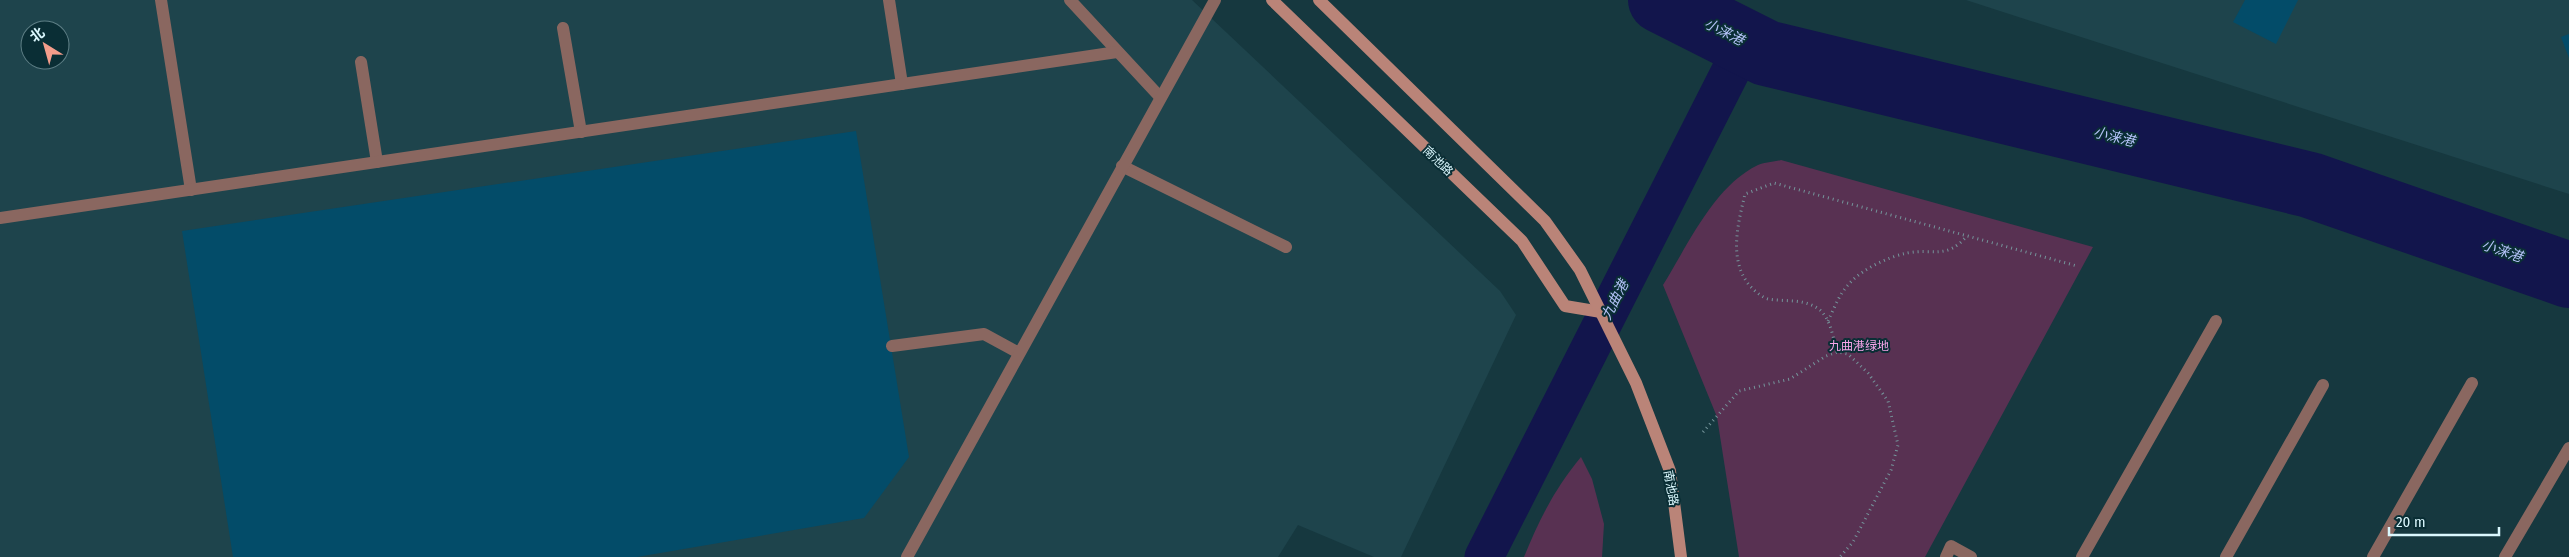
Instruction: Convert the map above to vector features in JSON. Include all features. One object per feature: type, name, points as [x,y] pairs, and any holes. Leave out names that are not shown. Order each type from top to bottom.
[{"type":"street","name":"南池路","points":[[1272,0],[1522,241],[1565,306],[1601,312]]},
{"type":"street","name":"南池路","points":[[1319,0],[1544,221],[1580,270],[1636,383],[1670,471],[1681,557]]},
{"type":"lane","points":[[161,0],[191,190]]},
{"type":"lane","points":[[889,0],[902,84]]},
{"type":"lane","points":[[1070,0],[1160,97]]},
{"type":"lane","points":[[906,557],[1215,0]]},
{"type":"lane","points":[[563,28],[581,132]]},
{"type":"lane","points":[[0,218],[1117,52]]},
{"type":"lane","points":[[361,62],[377,162]]},
{"type":"lane","points":[[1122,166],[1286,247]]},
{"type":"lane","points":[[2082,557],[2216,321]]},
{"type":"lane","points":[[892,346],[984,334],[1019,353]]},
{"type":"lane","points":[[2373,557],[2472,383]]},
{"type":"lane","points":[[2226,557],[2323,385]]},
{"type":"lane","points":[[2505,557],[2569,448]]},
{"type":"lane","points":[[1946,557],[1951,546],[1971,557]]},
{"type":"path","points":[[1837,352],[1828,321],[1820,311],[1809,304],[1767,298],[1755,292],[1745,280],[1738,264],[1737,229],[1745,194],[1774,183],[2077,266]]},
{"type":"path","points":[[1828,321],[1848,284],[1863,272],[1890,258],[1907,253],[1950,251],[1957,247],[1967,236]]},
{"type":"path","points":[[1703,432],[1739,391],[1790,378],[1826,356],[1837,352],[1848,354],[1868,373],[1888,402],[1898,445],[1891,470],[1853,542],[1840,557]]},
{"type":"shaded area","points":[[0,0],[1192,0],[1500,291],[1516,315],[1401,557],[1374,557],[1298,525],[1278,557],[0,557]]},
{"type":"shaded area","points":[[1966,0],[2569,0],[2569,194]]},
{"type":"green space","name":"九曲港绿地","points":[[1781,160],[2093,247],[1925,557],[1739,557],[1717,417],[1663,285],[1703,218],[1728,187],[1758,165]]},
{"type":"green space","points":[[1581,457],[1592,479],[1604,524],[1602,557],[1524,557],[1548,505],[1563,480]]},
{"type":"building","points":[[2245,0],[2298,0],[2276,44],[2233,22]]},
{"type":"building","points":[[2569,34],[2569,58],[2561,37]]},
{"type":"building","points":[[856,131],[909,457],[864,518],[637,557],[233,557],[182,231]]},
{"type":"waterway","name":"小涞港","points":[[1661,0],[1766,53],[2310,185],[2569,275]]},
{"type":"waterway","name":"九曲港","points":[[1484,557],[1745,43]]}]
